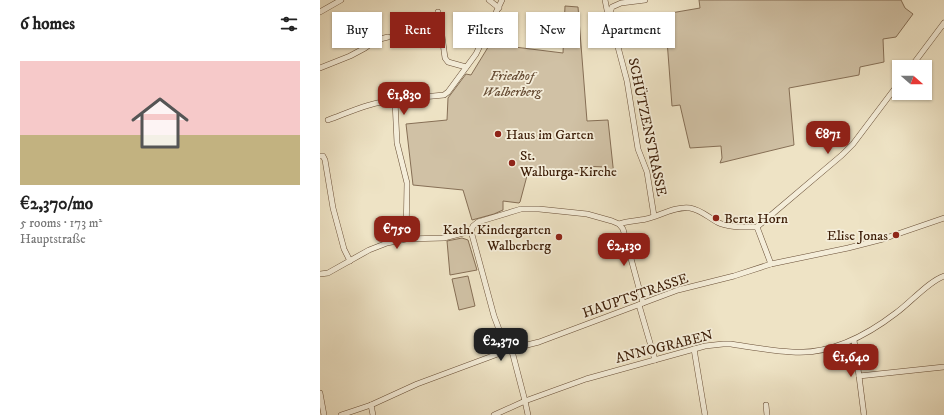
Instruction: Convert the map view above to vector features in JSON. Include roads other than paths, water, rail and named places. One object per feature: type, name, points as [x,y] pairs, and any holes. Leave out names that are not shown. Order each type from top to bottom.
[{"type":"street","points":[[320,12],[341,0]]},
{"type":"street","points":[[489,0],[499,8]]},
{"type":"street","points":[[328,120],[376,103],[444,95],[448,92],[476,54],[502,0]]},
{"type":"street","name":"SCHÜTZENSTRASSE","points":[[605,0],[608,12]]},
{"type":"street","points":[[610,12],[612,7],[621,3],[645,0]]},
{"type":"street","points":[[916,60],[944,23]]},
{"type":"street","points":[[320,68],[366,48],[376,40],[388,37]]},
{"type":"street","points":[[444,48],[445,58],[448,62],[466,67]]},
{"type":"street","name":"SCHÜTZENSTRASSE","points":[[618,48],[627,81],[638,149],[647,172],[654,216]]},
{"type":"street","points":[[619,224],[647,219],[680,208],[690,208],[701,212],[716,222],[725,225],[757,227],[842,155],[853,144],[892,92]]},
{"type":"street","points":[[395,101],[397,143],[407,183],[406,239]]},
{"type":"street","points":[[320,156],[323,156],[325,160],[333,208],[344,249],[350,261]]},
{"type":"street","points":[[528,415],[511,349],[500,332],[494,316],[471,231],[473,226],[478,222],[521,209],[539,208],[572,212],[612,220],[619,224],[623,229],[655,360]]},
{"type":"street","name":"HAUPTSTRASSE","points":[[342,415],[371,405],[418,384],[511,349],[539,342],[678,290],[734,276],[771,264],[848,248],[944,218]]},
{"type":"street","points":[[757,227],[771,264]]},
{"type":"street","points":[[320,274],[328,273],[369,250],[387,243],[406,239],[444,238],[471,231]]},
{"type":"street","name":"ANNOGRABEN","points":[[494,415],[586,379],[705,346],[723,344],[792,352],[822,350],[834,347],[854,340],[882,323],[904,307],[932,282],[944,276]]},
{"type":"street","points":[[854,340],[864,415]]},
{"type":"street","points":[[694,349],[705,415]]},
{"type":"street","points":[[859,376],[944,366]]},
{"type":"street","points":[[320,393],[324,415]]},
{"type":"street","points":[[371,405],[373,415]]},
{"type":"street","points":[[766,405],[766,415]]},
{"type":"place","name":"Haus im Garten","points":[[498,134]]},
{"type":"place","name":"St. Walburga-Kirche","points":[[512,163]]},
{"type":"place","name":"Berta Horn","points":[[716,218]]},
{"type":"place","name":"Elise Jonas","points":[[896,235]]},
{"type":"place","name":"Kath. Kindergarten Walberberg","points":[[559,237]]},
{"type":"park label","name":"Friedhof Walberberg","points":[[512,84]]}]
